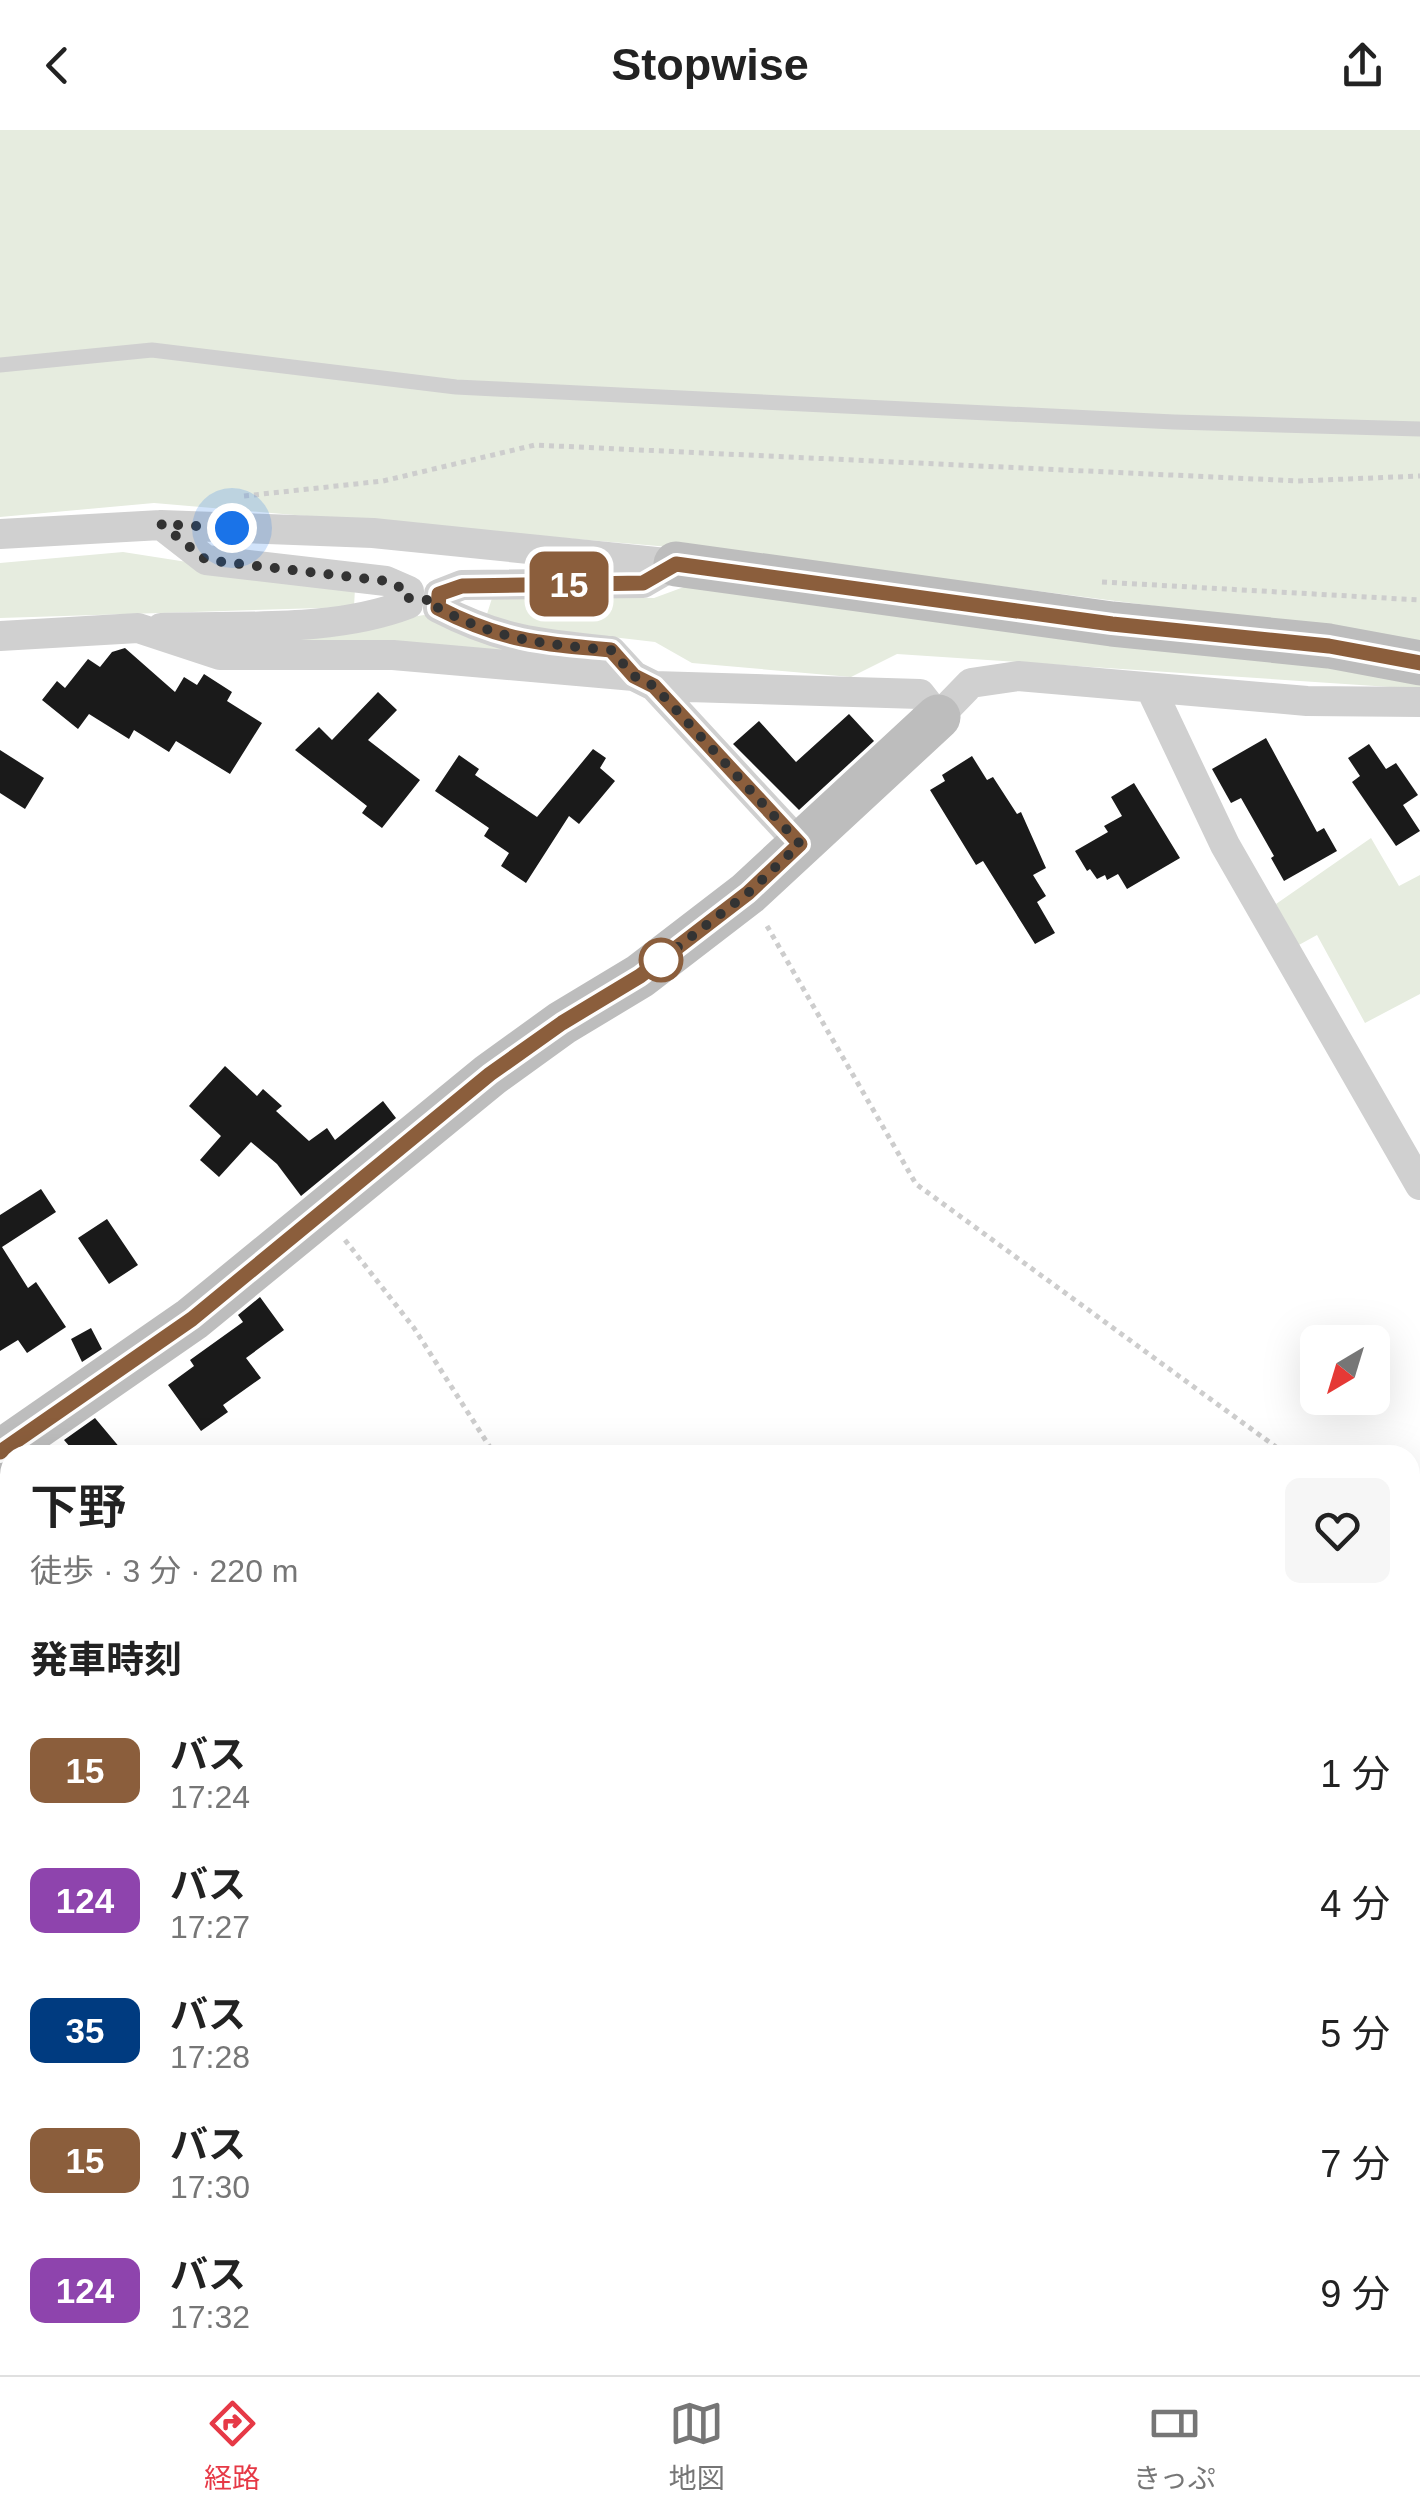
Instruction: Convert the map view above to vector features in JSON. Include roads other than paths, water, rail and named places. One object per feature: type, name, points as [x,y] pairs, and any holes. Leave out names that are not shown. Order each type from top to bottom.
[{"type":"street","points":[[0,534],[161,524],[374,534],[676,564],[1112,624],[1329,646],[1420,663]]},
{"type":"street","points":[[161,524],[206,560],[386,581],[473,626],[522,642],[611,650],[800,844]]},
{"type":"street","points":[[0,636],[327,622],[388,612],[462,586],[643,583],[676,564]]},
{"type":"street","points":[[138,628],[220,654],[393,656],[644,681],[920,694],[938,717]]},
{"type":"street","points":[[10,1445],[192,1319],[490,1074],[562,1023],[640,976],[748,893],[972,684],[1018,676],[1307,701],[1420,702]]},
{"type":"street","points":[[1150,688],[1225,845],[1420,1185]]},
{"type":"lane","points":[[0,365],[152,350],[456,387],[1420,430]]}]
